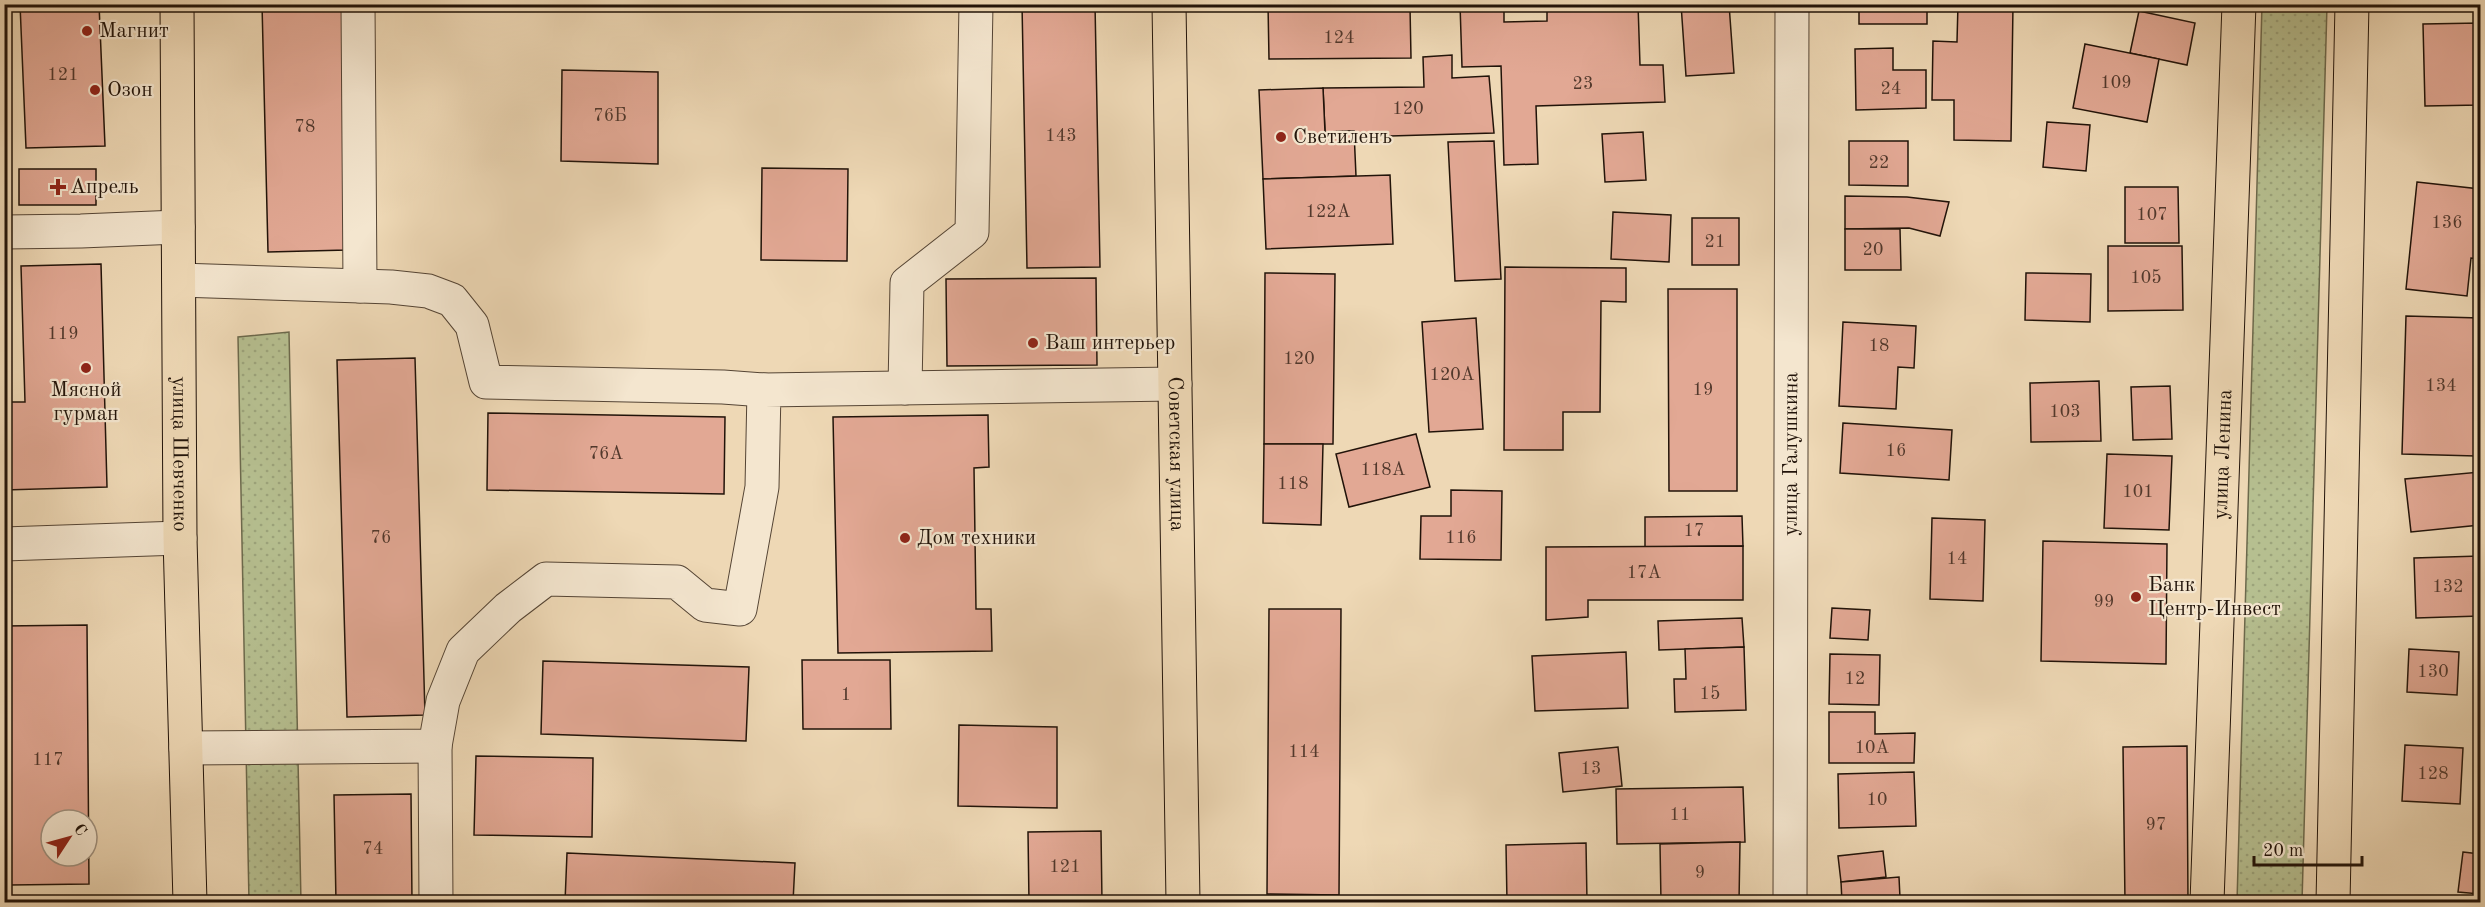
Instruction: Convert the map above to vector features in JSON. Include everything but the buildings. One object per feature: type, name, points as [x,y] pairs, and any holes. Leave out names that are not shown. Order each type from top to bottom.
[{"type":"main road","name":"улица Шевченко","points":[[177,4],[180,538],[190,903]]},
{"type":"main road","name":"Советская улица","points":[[1169,4],[1183,903]]},
{"type":"main road","name":"улица Ленина","points":[[2206,903],[2239,4]]},
{"type":"main road","points":[[2333,903],[2352,4]]},
{"type":"street","points":[[358,4],[360,286]]},
{"type":"street","points":[[905,388],[908,283],[972,232],[976,4]]},
{"type":"street","name":"улица Галушкина","points":[[1790,903],[1792,4]]},
{"type":"street","points":[[4,232],[178,227]]},
{"type":"street","points":[[179,280],[360,286],[428,291],[452,300],[472,325],[486,382],[723,387],[764,390],[1175,384]]},
{"type":"street","points":[[436,903],[435,746],[443,701],[463,651],[508,608],[546,579],[677,582],[705,605],[741,609],[762,487],[764,390]]},
{"type":"street","points":[[4,544],[180,538]]},
{"type":"street","points":[[186,748],[435,746]]},
{"type":"green space","points":[[2262,5],[2327,5],[2302,902],[2237,902]]},
{"type":"green space","points":[[289,332],[301,902],[249,902],[238,337]]},
{"type":"place","name":"Магнит","points":[[87,31]]},
{"type":"place","name":"Озон","points":[[95,90]]},
{"type":"place","name":"Светиленъ","points":[[1281,137]]},
{"type":"place","name":"Апрель","points":[[58,187]]},
{"type":"place","name":"Ваш интерьер","points":[[1033,343]]},
{"type":"place","name":"Мясной гурман","points":[[86,368]]},
{"type":"place","name":"Дом техники","points":[[905,538]]},
{"type":"place","name":"Банк Центр-Инвест","points":[[2136,597]]}]
